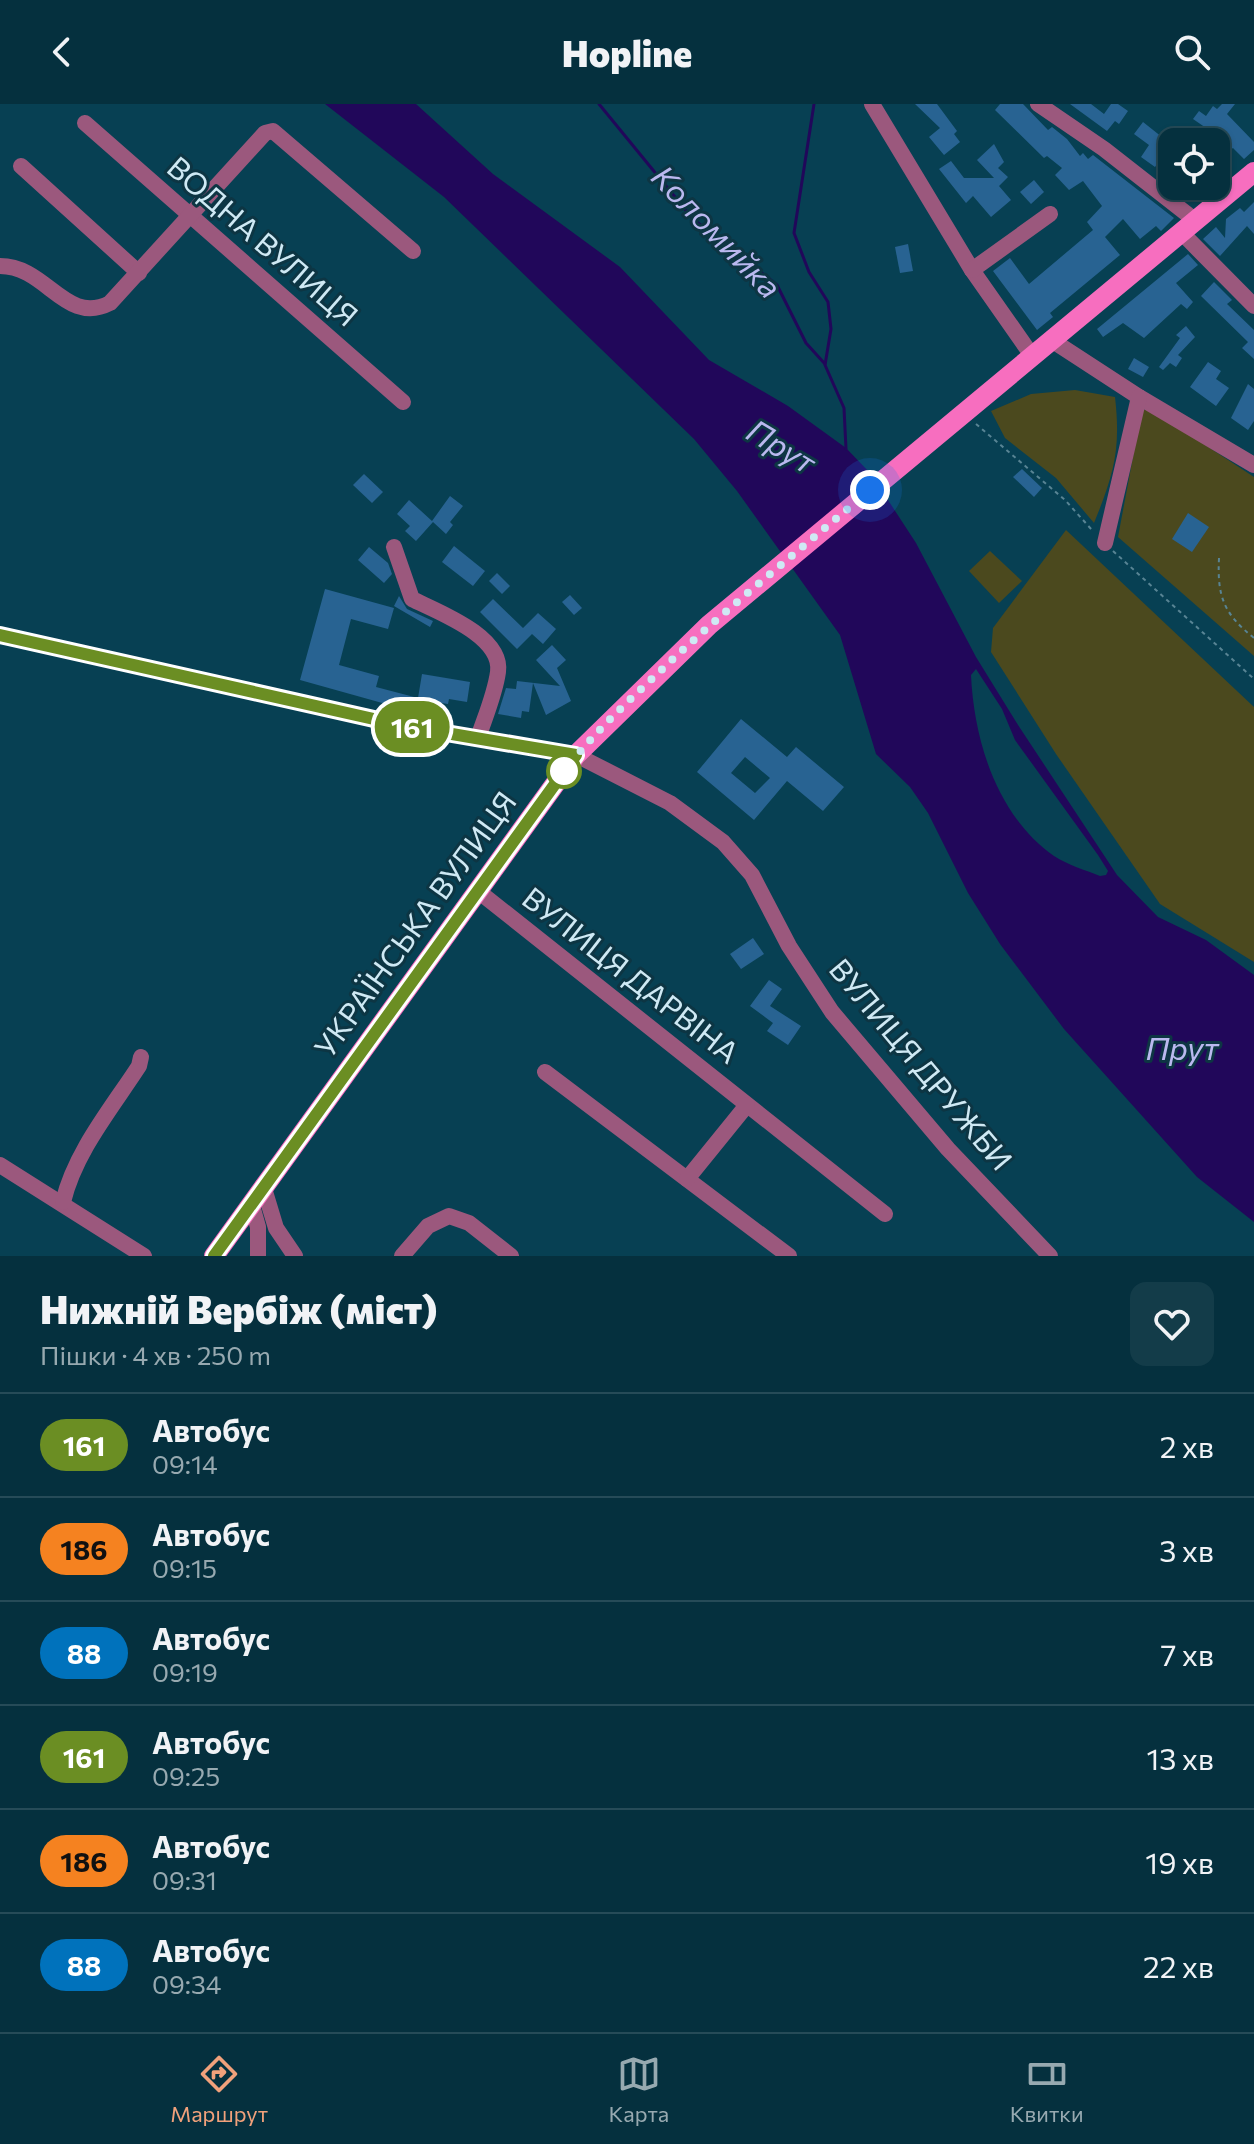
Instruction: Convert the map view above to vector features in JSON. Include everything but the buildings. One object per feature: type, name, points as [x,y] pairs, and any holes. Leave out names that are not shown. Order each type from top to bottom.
[{"type":"main road","points":[[576,755],[709,625],[1254,172]]},
{"type":"main road","name":"УКРАЇНСЬКА ВУЛИЦЯ","points":[[214,1256],[576,755]]},
{"type":"street","points":[[872,104],[972,270],[1033,357]]},
{"type":"street","points":[[1038,104],[1104,149],[1189,227],[1254,306]]},
{"type":"street","name":"ВОДНА ВУЛИЦЯ","points":[[85,123],[403,402]]},
{"type":"street","points":[[0,266],[25,269],[86,311],[110,303],[191,218],[265,133],[273,131],[413,251]]},
{"type":"street","points":[[21,166],[139,273]]},
{"type":"street","points":[[972,270],[1050,214]]},
{"type":"street","points":[[1053,341],[1139,397],[1254,465]]},
{"type":"street","points":[[1105,543],[1139,397]]},
{"type":"street","points":[[394,547],[412,599],[468,627],[496,658],[498,671],[478,738]]},
{"type":"street","name":"УКРАЇНСЬКА ВУЛИЦЯ","points":[[0,635],[405,726],[576,755]]},
{"type":"street","name":"ВУЛИЦЯ ДРУЖБИ","points":[[576,755],[670,803],[723,842],[752,875],[789,946],[832,1012],[948,1149],[1050,1256]]},
{"type":"street","name":"ВУЛИЦЯ ДАРВІНА","points":[[478,891],[885,1214]]},
{"type":"street","points":[[63,1202],[81,1158],[139,1066],[141,1057]]},
{"type":"street","points":[[545,1072],[789,1256]]},
{"type":"street","name":"ВУЛИЦЯ ДАРВІНА","points":[[687,1179],[747,1105]]},
{"type":"street","points":[[0,1165],[144,1256]]},
{"type":"street","points":[[257,1193],[258,1256]]},
{"type":"street","points":[[257,1193],[295,1256]]},
{"type":"street","points":[[402,1256],[428,1226],[449,1216],[469,1223],[511,1256]]},
{"type":"path","points":[[962,414],[1065,500],[1105,543],[1254,679]]},
{"type":"path","points":[[1219,558],[1218,590],[1232,621],[1254,638]]},
{"type":"shaded area","points":[[1075,390],[1115,397],[1117,432],[1114,461],[1094,523],[1056,478],[1005,438],[991,411],[1031,394]]},
{"type":"shaded area","points":[[1142,409],[1158,414],[1254,477],[1254,656],[1118,537]]},
{"type":"shaded area","points":[[1066,530],[1254,707],[1254,962],[1160,904],[1056,754],[991,652],[993,628]]},
{"type":"shaded area","points":[[990,551],[1022,581],[999,603],[969,571]]},
{"type":"water","name":"Прут","points":[[325,104],[416,104],[493,174],[620,267],[709,360],[788,406],[846,448],[871,474],[916,543],[976,657],[1117,875],[1158,917],[1206,940],[1254,975],[1254,1222],[1197,1177],[1064,1029],[1000,944],[968,893],[928,813],[910,787],[876,754],[840,635],[737,491],[694,439],[444,197]],"holes":[[[976,669],[1002,709],[1015,740],[1098,855],[1108,871],[1106,875],[1100,876],[1054,856],[1034,839],[1003,799],[977,726],[971,675]]]},
{"type":"waterway","name":"Коломийка","points":[[599,104],[693,219],[777,285],[806,343],[825,364]]},
{"type":"waterway","points":[[814,104],[794,233],[809,272],[828,302],[831,329],[825,365],[844,408],[846,449]]},
{"type":"bus line","name":"161","points":[[0,635],[405,726],[576,755],[214,1256]]},
{"type":"route","points":[[564,771],[559,778],[576,755],[637,691],[709,625],[870,490]]}]
